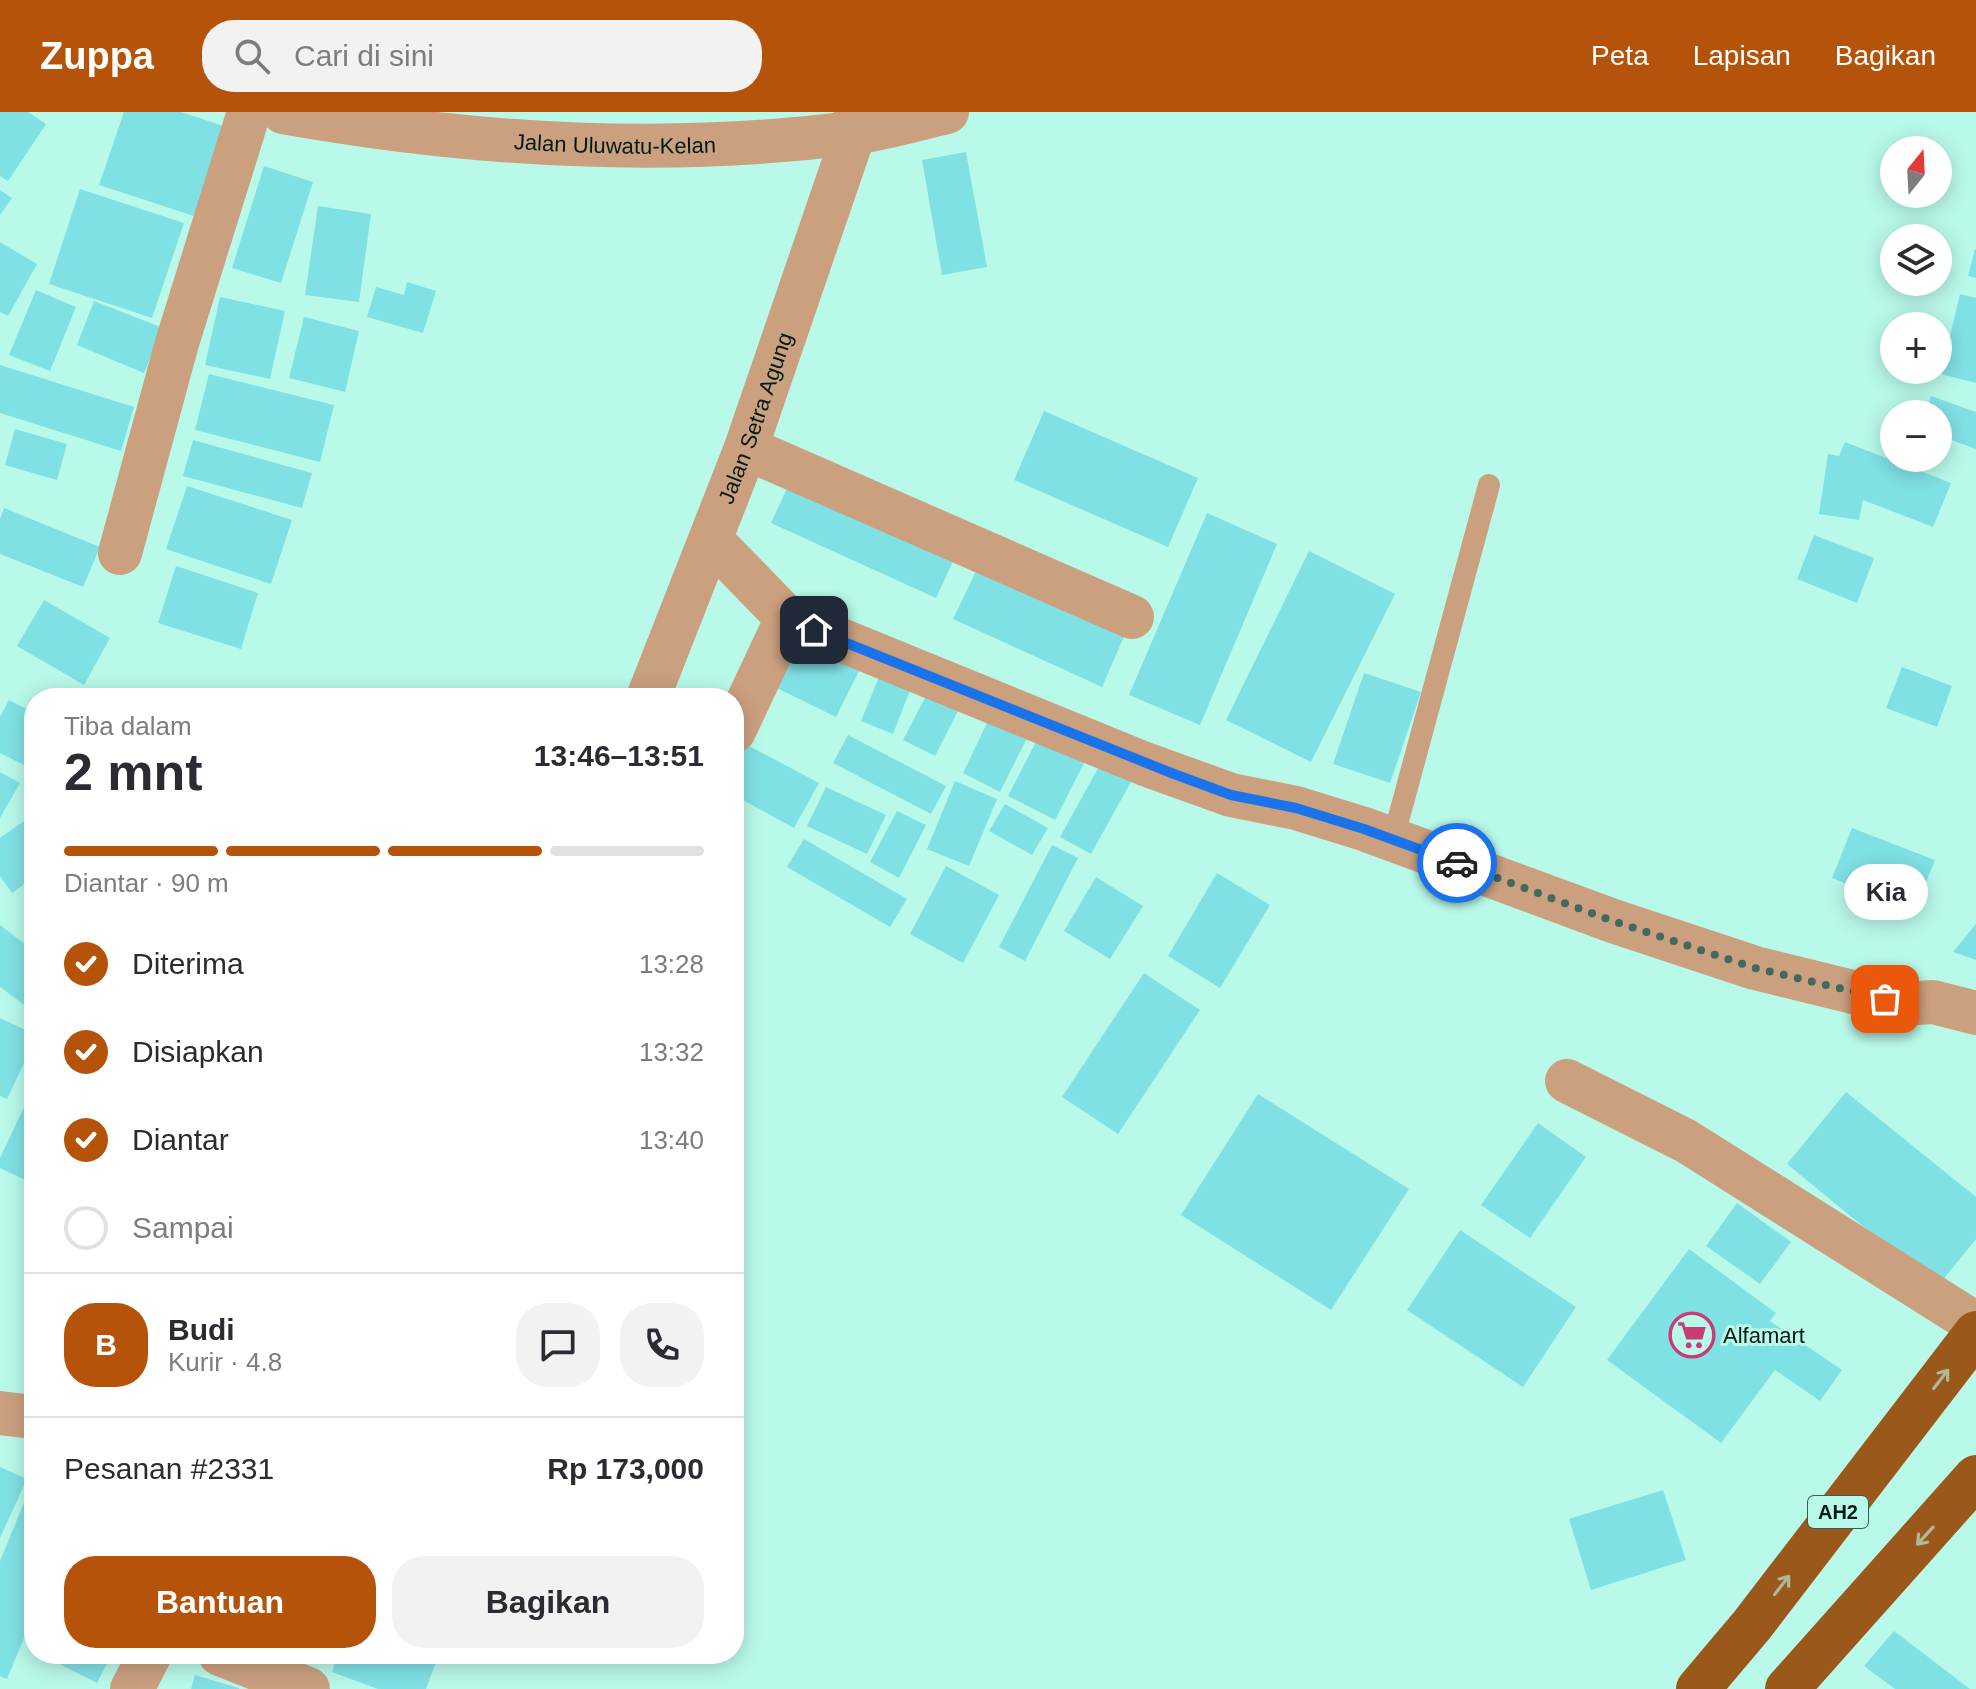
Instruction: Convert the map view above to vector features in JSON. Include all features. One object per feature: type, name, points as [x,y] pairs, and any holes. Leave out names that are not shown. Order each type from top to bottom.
[{"type":"highway","name":"AH2","points":[[1698,1689],[1752,1625],[1976,1333]]},
{"type":"highway","points":[[1752,1625],[1796,1678],[1976,1477]]},
{"type":"street","points":[[120,553],[177,343],[249,112]]},
{"type":"street","name":"Jalan Uluwatu-Kelan","points":[[283,112],[411,130],[615,147],[947,112]]},
{"type":"street","name":"Jalan Setra Agung","points":[[652,688],[746,448],[855,122]]},
{"type":"street","points":[[746,448],[1132,617]]},
{"type":"street","points":[[711,540],[787,618],[1145,764],[1231,795],[1296,808],[1393,839],[1613,921],[1755,968],[1902,1004],[1933,1002],[1976,1013]]},
{"type":"street","points":[[744,710],[787,618]]},
{"type":"street","points":[[1567,1081],[1686,1141],[1976,1324]]},
{"type":"street","points":[[0,1413],[24,1416]]},
{"type":"street","points":[[132,1689],[145,1664]]},
{"type":"street","points":[[245,1664],[308,1689]]},
{"type":"lane","points":[[1393,839],[1489,485]]},
{"type":"building","points":[[0,112],[28,112],[46,124],[8,181],[0,176]]},
{"type":"building","points":[[124,112],[181,112],[230,128],[200,218],[99,185]]},
{"type":"building","points":[[966,152],[987,267],[942,275],[922,160]]},
{"type":"building","points":[[264,166],[313,182],[281,283],[232,268]]},
{"type":"building","points":[[80,189],[184,223],[152,318],[49,284]]},
{"type":"building","points":[[0,190],[12,198],[0,215]]},
{"type":"building","points":[[318,206],[371,214],[359,302],[305,295]]},
{"type":"building","points":[[0,242],[37,264],[8,316],[0,312]]},
{"type":"building","points":[[1976,249],[1976,278],[1968,276]]},
{"type":"building","points":[[407,282],[436,291],[423,333],[367,317],[376,287],[404,295]]},
{"type":"building","points":[[36,290],[76,307],[50,371],[9,355]]},
{"type":"building","points":[[1960,294],[1976,298],[1976,383],[1952,377],[1952,328]]},
{"type":"building","points":[[220,297],[285,311],[270,379],[205,365]]},
{"type":"building","points":[[94,301],[163,328],[144,373],[77,345]]},
{"type":"building","points":[[304,317],[359,331],[345,392],[289,378]]},
{"type":"building","points":[[0,365],[134,407],[121,451],[0,413]]},
{"type":"building","points":[[209,374],[334,405],[320,462],[195,430]]},
{"type":"building","points":[[1952,403],[1976,412],[1976,449],[1952,440]]},
{"type":"building","points":[[1044,411],[1198,478],[1168,547],[1014,480]]},
{"type":"building","points":[[15,429],[67,444],[57,480],[5,465]]},
{"type":"building","points":[[193,440],[312,473],[302,508],[183,476]]},
{"type":"building","points":[[1845,442],[1880,456],[1880,472],[1923,472],[1951,483],[1933,527],[1863,500],[1859,520],[1819,514],[1828,454],[1839,456]]},
{"type":"building","points":[[791,480],[956,555],[936,598],[771,523]]},
{"type":"building","points":[[187,486],[292,520],[271,584],[166,549]]},
{"type":"building","points":[[4,508],[100,547],[83,587],[0,554],[0,519]]},
{"type":"building","points":[[1207,513],[1277,544],[1200,725],[1129,695]]},
{"type":"building","points":[[1814,535],[1874,558],[1857,603],[1797,579]]},
{"type":"building","points":[[1309,551],[1395,594],[1311,762],[1226,720]]},
{"type":"building","points":[[979,565],[1126,632],[1102,687],[953,619]]},
{"type":"building","points":[[176,566],[258,593],[241,649],[158,623]]},
{"type":"building","points":[[44,600],[110,638],[84,685],[17,646]]},
{"type":"building","points":[[802,631],[864,661],[836,717],[775,687]]},
{"type":"building","points":[[1902,667],[1952,686],[1937,727],[1886,708]]},
{"type":"building","points":[[881,672],[912,685],[893,734],[861,721]]},
{"type":"building","points":[[1364,673],[1421,692],[1390,783],[1333,764]]},
{"type":"building","points":[[930,688],[962,703],[935,756],[903,740]]},
{"type":"building","points":[[9,700],[24,708],[24,765],[0,753],[0,717]]},
{"type":"building","points":[[989,719],[1027,738],[1000,792],[963,773]]},
{"type":"building","points":[[848,735],[946,786],[931,814],[833,763]]},
{"type":"building","points":[[1037,740],[1084,763],[1055,820],[1008,796]]},
{"type":"building","points":[[744,743],[819,783],[794,828],[744,800]]},
{"type":"building","points":[[1101,763],[1132,780],[1091,854],[1060,837]]},
{"type":"building","points":[[0,772],[20,783],[0,818]]},
{"type":"building","points":[[955,781],[997,799],[969,866],[927,849]]},
{"type":"building","points":[[826,787],[886,815],[867,854],[807,826]]},
{"type":"building","points":[[1005,804],[1048,828],[1032,855],[989,831]]},
{"type":"building","points":[[897,811],[926,825],[899,878],[870,862]]},
{"type":"building","points":[[24,821],[24,884],[12,893],[0,876],[0,838]]},
{"type":"building","points":[[1852,828],[1935,860],[1915,910],[1832,878]]},
{"type":"building","points":[[804,839],[907,899],[890,927],[787,867]]},
{"type":"building","points":[[1052,845],[1078,858],[1025,961],[999,947]]},
{"type":"building","points":[[946,866],[999,895],[963,963],[910,934]]},
{"type":"building","points":[[1217,873],[1270,905],[1220,988],[1168,956]]},
{"type":"building","points":[[1096,877],[1143,906],[1110,959],[1064,931]]},
{"type":"building","points":[[1976,924],[1976,960],[1953,952]]},
{"type":"building","points":[[0,925],[24,943],[24,1005],[0,987]]},
{"type":"building","points":[[1144,973],[1200,1010],[1118,1134],[1062,1097]]},
{"type":"building","points":[[0,1018],[24,1029],[24,1063],[7,1099],[0,1096]]},
{"type":"building","points":[[1846,1092],[1976,1197],[1976,1239],[1937,1287],[1787,1164]]},
{"type":"building","points":[[1258,1094],[1409,1189],[1331,1310],[1181,1215]]},
{"type":"building","points":[[24,1107],[24,1179],[0,1168],[0,1158]]},
{"type":"building","points":[[1538,1123],[1586,1157],[1530,1238],[1481,1205]]},
{"type":"building","points":[[1737,1203],[1791,1242],[1760,1284],[1706,1246]]},
{"type":"building","points":[[1460,1230],[1576,1307],[1523,1387],[1407,1310]]},
{"type":"building","name":"Alfamart","points":[[1689,1249],[1776,1313],[1770,1321],[1842,1370],[1820,1401],[1775,1370],[1721,1443],[1607,1360]]},
{"type":"building","points":[[0,1467],[24,1478],[24,1486],[0,1538]]},
{"type":"building","points":[[1663,1490],[1686,1560],[1591,1590],[1569,1519]]},
{"type":"building","points":[[24,1503],[24,1638],[7,1679],[0,1676],[0,1561]]},
{"type":"building","points":[[1894,1631],[1970,1689],[1895,1689],[1864,1666]]},
{"type":"building","points":[[60,1664],[107,1664],[97,1683]]},
{"type":"building","points":[[335,1664],[435,1664],[426,1689],[378,1689],[332,1672]]},
{"type":"building","points":[[195,1675],[239,1688],[239,1689],[191,1689]]},
{"type":"way so far","points":[[1457,863],[1613,921],[1755,968],[1885,999]]},
{"type":"place","name":"Kia","points":[[1885,999]]},
{"type":"place","name":"Alfamart","points":[[1692,1335]]},
{"type":"route","points":[[814,630],[1145,764],[1231,795],[1296,808],[1364,829],[1457,863]]}]
